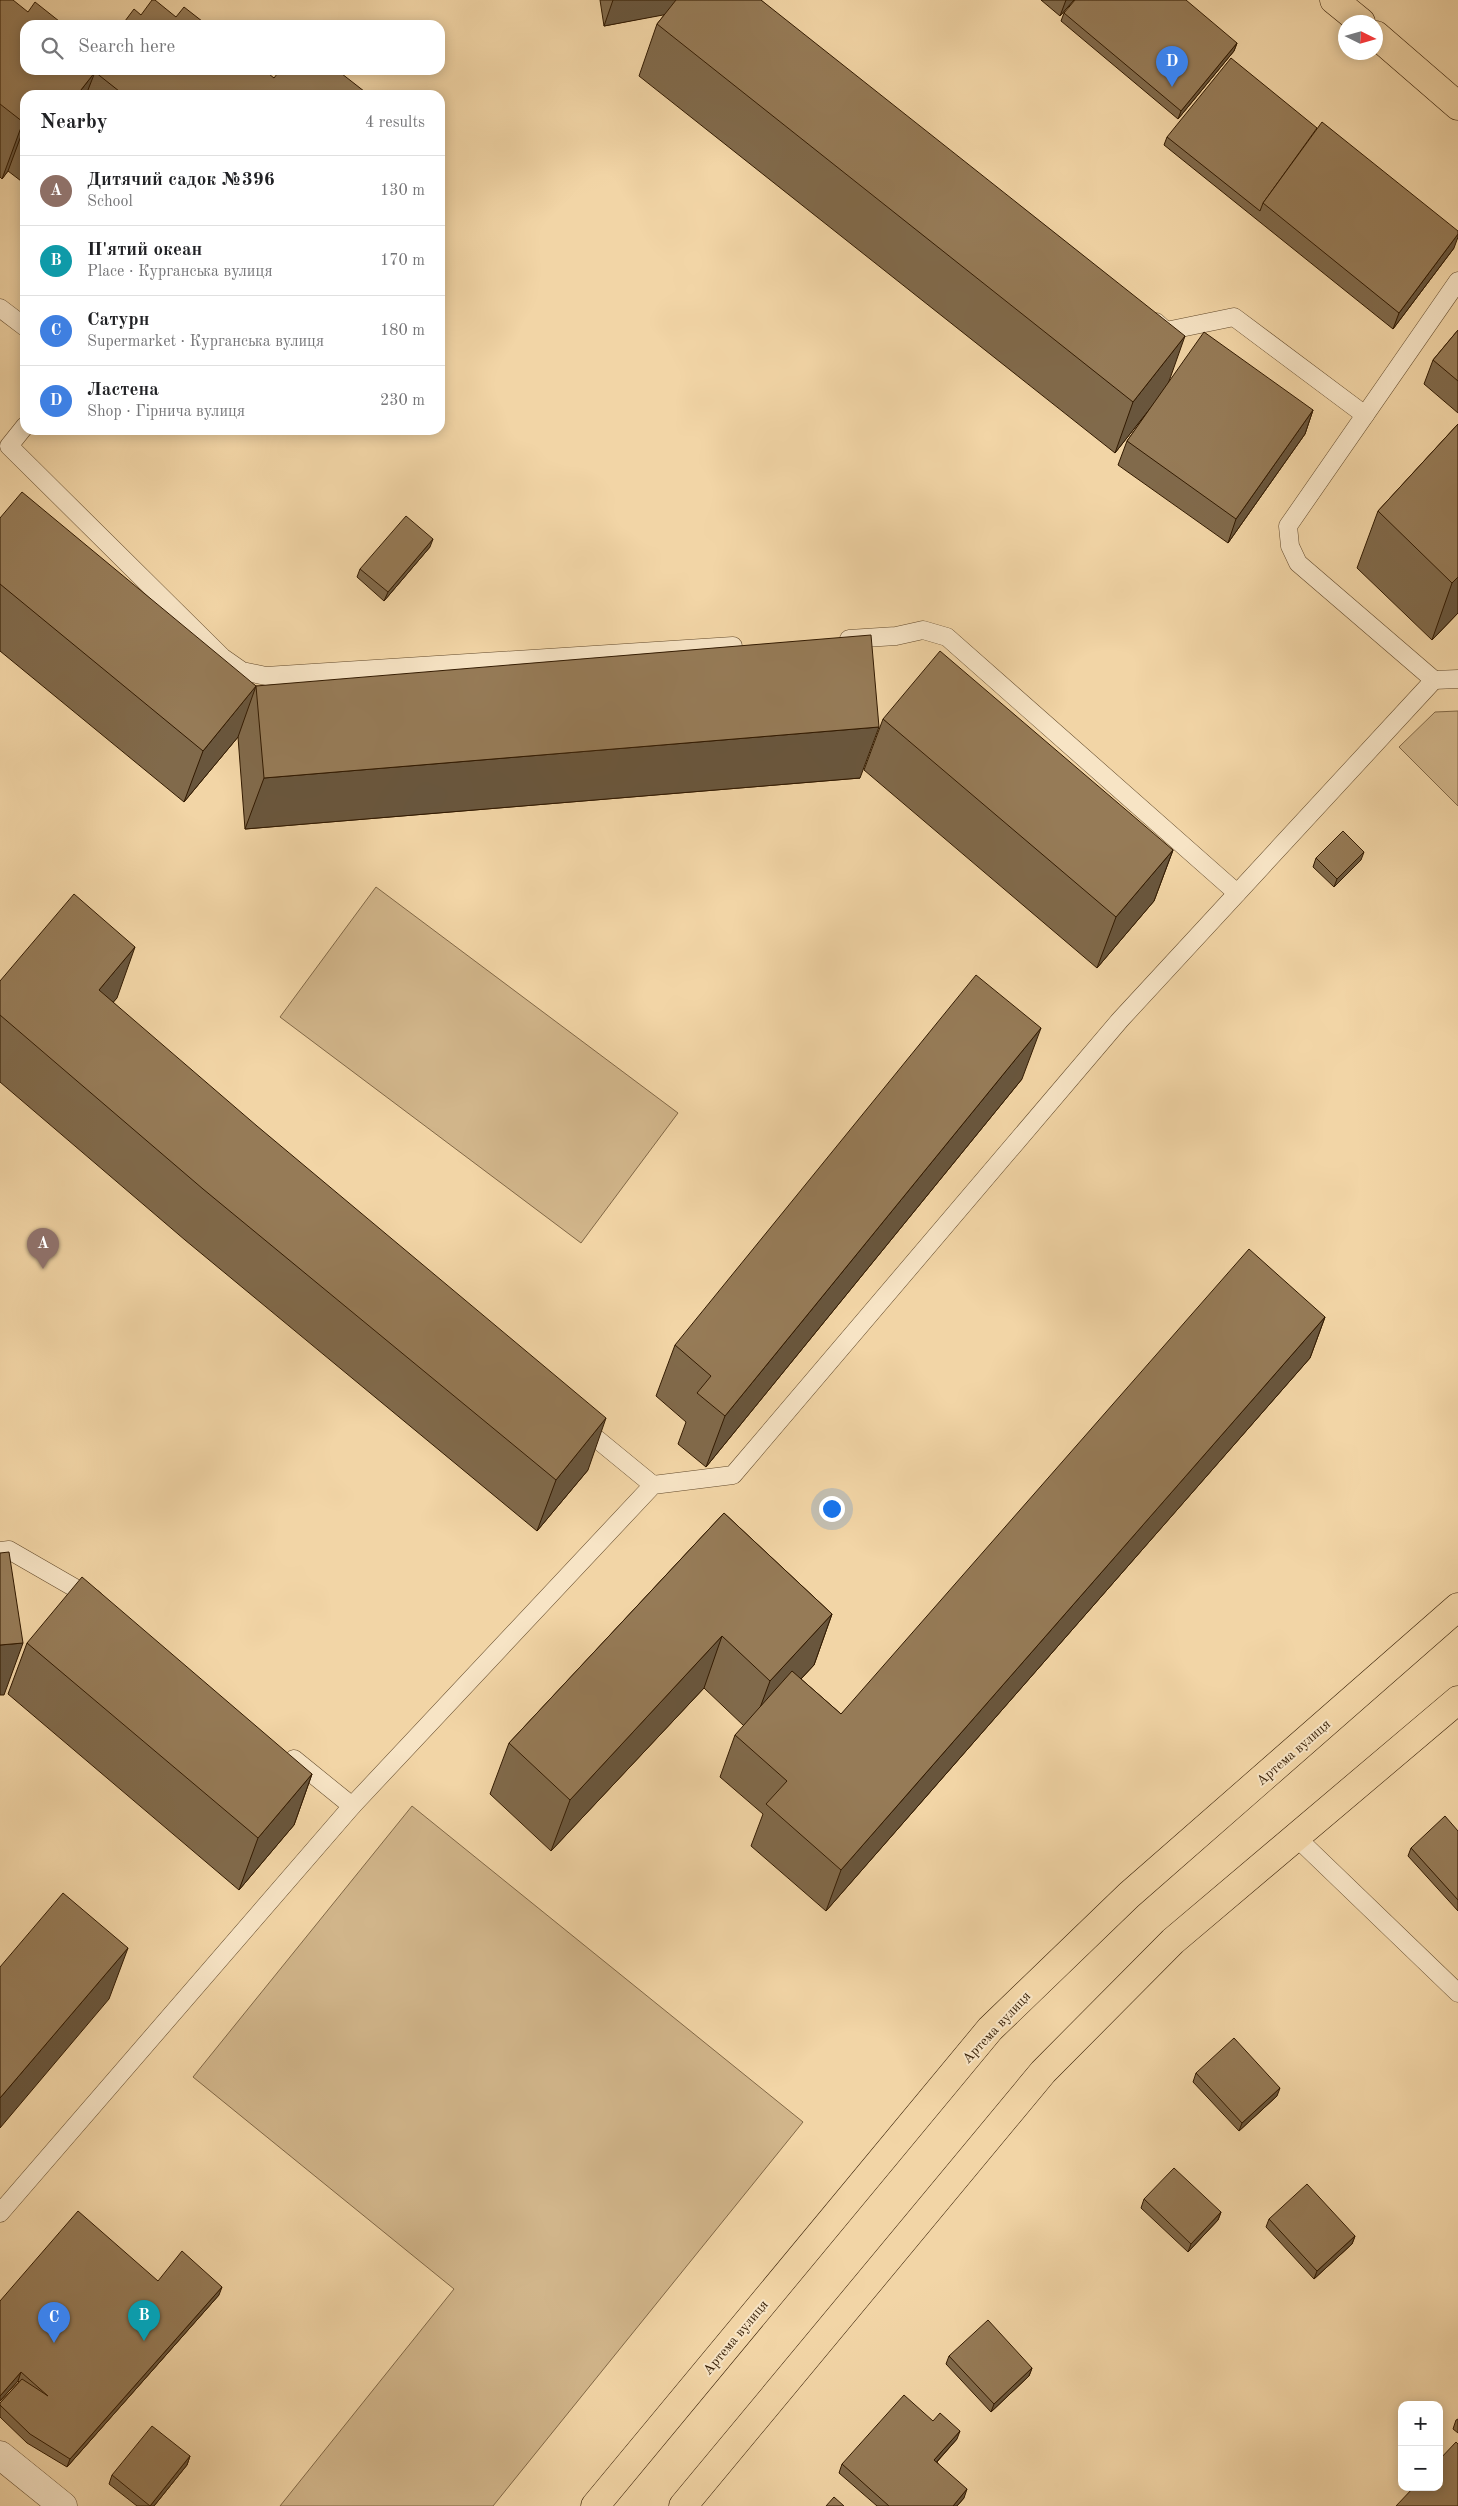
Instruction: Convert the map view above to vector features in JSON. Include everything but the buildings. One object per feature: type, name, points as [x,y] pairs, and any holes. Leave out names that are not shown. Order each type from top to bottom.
[{"type":"main road","points":[[1334,0],[1352,15]]},
{"type":"main road","points":[[1383,41],[1458,106]]},
{"type":"main road","name":"Артема вулиця","points":[[595,2506],[990,2029],[1129,1895],[1458,1607]]},
{"type":"main road","points":[[683,2506],[1043,2072],[1173,1941],[1458,1700]]},
{"type":"street","points":[[0,2455],[63,2506]]},
{"type":"lane","points":[[1458,281],[1288,526],[1290,546],[1298,563],[1434,680],[1458,679]]},
{"type":"lane","points":[[0,308],[20,323]]},
{"type":"lane","points":[[1143,312],[1166,330],[1234,317],[1364,415]]},
{"type":"lane","points":[[20,432],[5,452],[222,657],[242,670],[266,676],[748,646]]},
{"type":"lane","points":[[837,640],[896,636],[923,630],[947,637],[1237,893]]},
{"type":"lane","points":[[0,2213],[352,1806],[653,1485],[733,1475],[1120,1020],[1434,680]]},
{"type":"lane","points":[[569,1416],[653,1485]]},
{"type":"lane","points":[[0,1551],[9,1550],[89,1595],[105,1607]]},
{"type":"lane","points":[[283,1750],[352,1806]]},
{"type":"lane","points":[[1297,1838],[1458,1993]]},
{"type":"shaded area","points":[[1458,711],[1458,806],[1399,747],[1435,712]]},
{"type":"shaded area","points":[[376,887],[678,1113],[581,1243],[280,1017]]},
{"type":"shaded area","points":[[412,1806],[803,2122],[493,2506],[280,2506],[454,2289],[193,2077]]},
{"type":"place","name":"Ластена","points":[[1172,87]]},
{"type":"place","name":"Дитячий садок №396","points":[[43,1269]]},
{"type":"place","name":"П'ятий океан","points":[[144,2341]]},
{"type":"place","name":"Сатурн","points":[[54,2343]]}]
